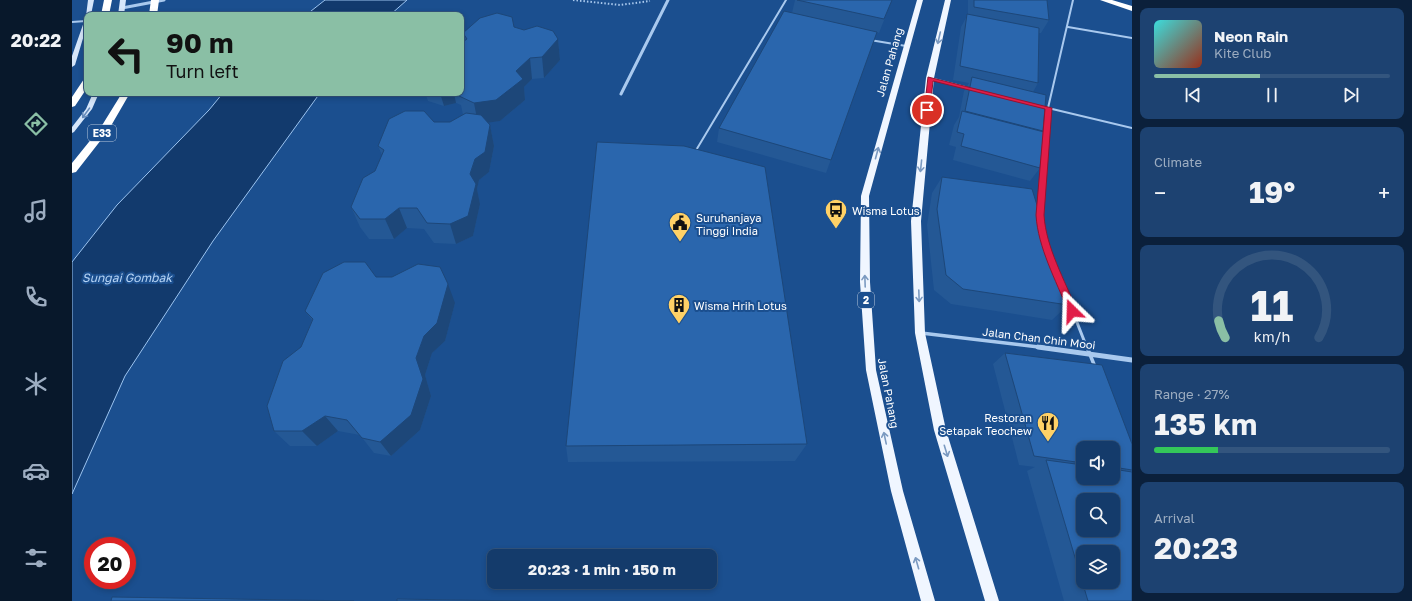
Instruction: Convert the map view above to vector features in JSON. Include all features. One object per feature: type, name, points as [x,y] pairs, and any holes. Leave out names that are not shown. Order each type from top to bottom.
[{"type":"highway","points":[[106,12],[108,0]]},
{"type":"highway","points":[[153,12],[155,0]]},
{"type":"highway","points":[[1104,0],[1132,9]]},
{"type":"highway","points":[[72,104],[84,86]]},
{"type":"highway","name":"E33","points":[[72,170],[105,129],[124,96]]},
{"type":"main road","points":[[88,12],[91,0]]},
{"type":"main road","points":[[121,12],[123,0]]},
{"type":"main road","name":"Jalan Pahang","points":[[920,0],[865,196],[865,282],[871,370],[897,491],[928,601]]},
{"type":"main road","points":[[948,0],[930,78],[916,221],[920,333],[940,430],[992,601]]},
{"type":"main road","points":[[72,65],[84,27]]},
{"type":"main road","points":[[72,131],[89,109],[95,96]]},
{"type":"street","points":[[122,8],[164,0]]},
{"type":"street","points":[[621,94],[668,0]]},
{"type":"street","name":"Jalan Chan Chin Mooi","points":[[920,333],[1089,353],[1132,360]]},
{"type":"lane","points":[[693,155],[786,0]]},
{"type":"lane","points":[[1041,221],[1048,108],[1068,27],[1073,0]]},
{"type":"lane","points":[[72,22],[84,19]]},
{"type":"lane","points":[[773,22],[780,22]]},
{"type":"lane","points":[[1068,27],[1132,38]]},
{"type":"lane","points":[[869,39],[906,46]]},
{"type":"lane","points":[[930,78],[974,90]]},
{"type":"lane","points":[[1041,106],[1132,128]]},
{"type":"lane","points":[[1058,276],[1098,375]]},
{"type":"path","points":[[574,0],[620,5],[656,0]]},
{"type":"water","points":[[325,0],[407,0],[393,12],[310,12]]},
{"type":"water","name":"Sungai Gombak","points":[[221,96],[318,96],[213,241],[125,376],[72,494],[72,262],[117,205],[209,110]]},
{"type":"building","points":[[797,0],[892,0],[884,19]]},
{"type":"building","points":[[974,0],[1047,0],[1049,20],[974,7]]},
{"type":"building","points":[[784,11],[877,32],[831,160],[719,128]]},
{"type":"building","points":[[497,13],[512,17],[514,27],[524,30],[537,26],[553,31],[558,39],[542,57],[530,58],[516,71],[523,79],[496,100],[474,103],[459,96],[464,96],[464,41],[467,39],[464,32],[480,18]]},
{"type":"building","points":[[967,14],[1039,28],[1038,83],[960,66]]},
{"type":"building","points":[[972,77],[1046,95],[1043,131],[965,111]]},
{"type":"building","points":[[405,111],[424,111],[434,122],[450,122],[466,113],[481,115],[490,125],[485,152],[475,159],[470,174],[476,184],[468,216],[450,224],[427,223],[417,208],[399,208],[385,219],[360,219],[351,207],[363,178],[375,171],[384,150],[378,146],[389,119]]},
{"type":"building","points":[[962,111],[1044,132],[1040,168],[961,146],[964,134],[957,132]]},
{"type":"building","name":"Wisma Hrih Lotus","points":[[597,142],[684,146],[765,167],[807,444],[566,446]]},
{"type":"building","points":[[942,177],[1032,189],[1068,305],[963,289],[946,275],[937,209]]},
{"type":"building","points":[[344,262],[365,262],[376,277],[392,277],[418,264],[440,267],[448,284],[437,323],[424,336],[416,358],[423,379],[411,415],[380,442],[362,438],[347,420],[325,416],[302,431],[274,431],[267,406],[283,361],[301,347],[313,319],[305,311],[323,273]]},
{"type":"building","points":[[1005,353],[1102,365],[1132,444],[1132,470],[1120,468],[1120,441],[1076,441],[1076,462],[1034,456]]},
{"type":"building","points":[[1046,460],[1076,464],[1076,485],[1120,485],[1120,470],[1132,472],[1132,601],[1088,601],[1084,589],[1120,589],[1120,545],[1076,545],[1076,561]]},
{"type":"building","points":[[112,597],[354,601],[111,601]]},
{"type":"building","points":[[397,599],[520,601],[397,601]]},
{"type":"place","name":"Wisma Lotus","points":[[836,230]]},
{"type":"place","name":"Suruhanjaya Tinggi India","points":[[680,242]]},
{"type":"place","name":"Wisma Hrih Lotus","points":[[679,324]]},
{"type":"place","name":"Restoran Setapak Teochew","points":[[1048,442]]},
{"type":"route","points":[[927,110],[930,78],[1048,108],[1040,215],[1041,228],[1044,241],[1072,311]]}]
